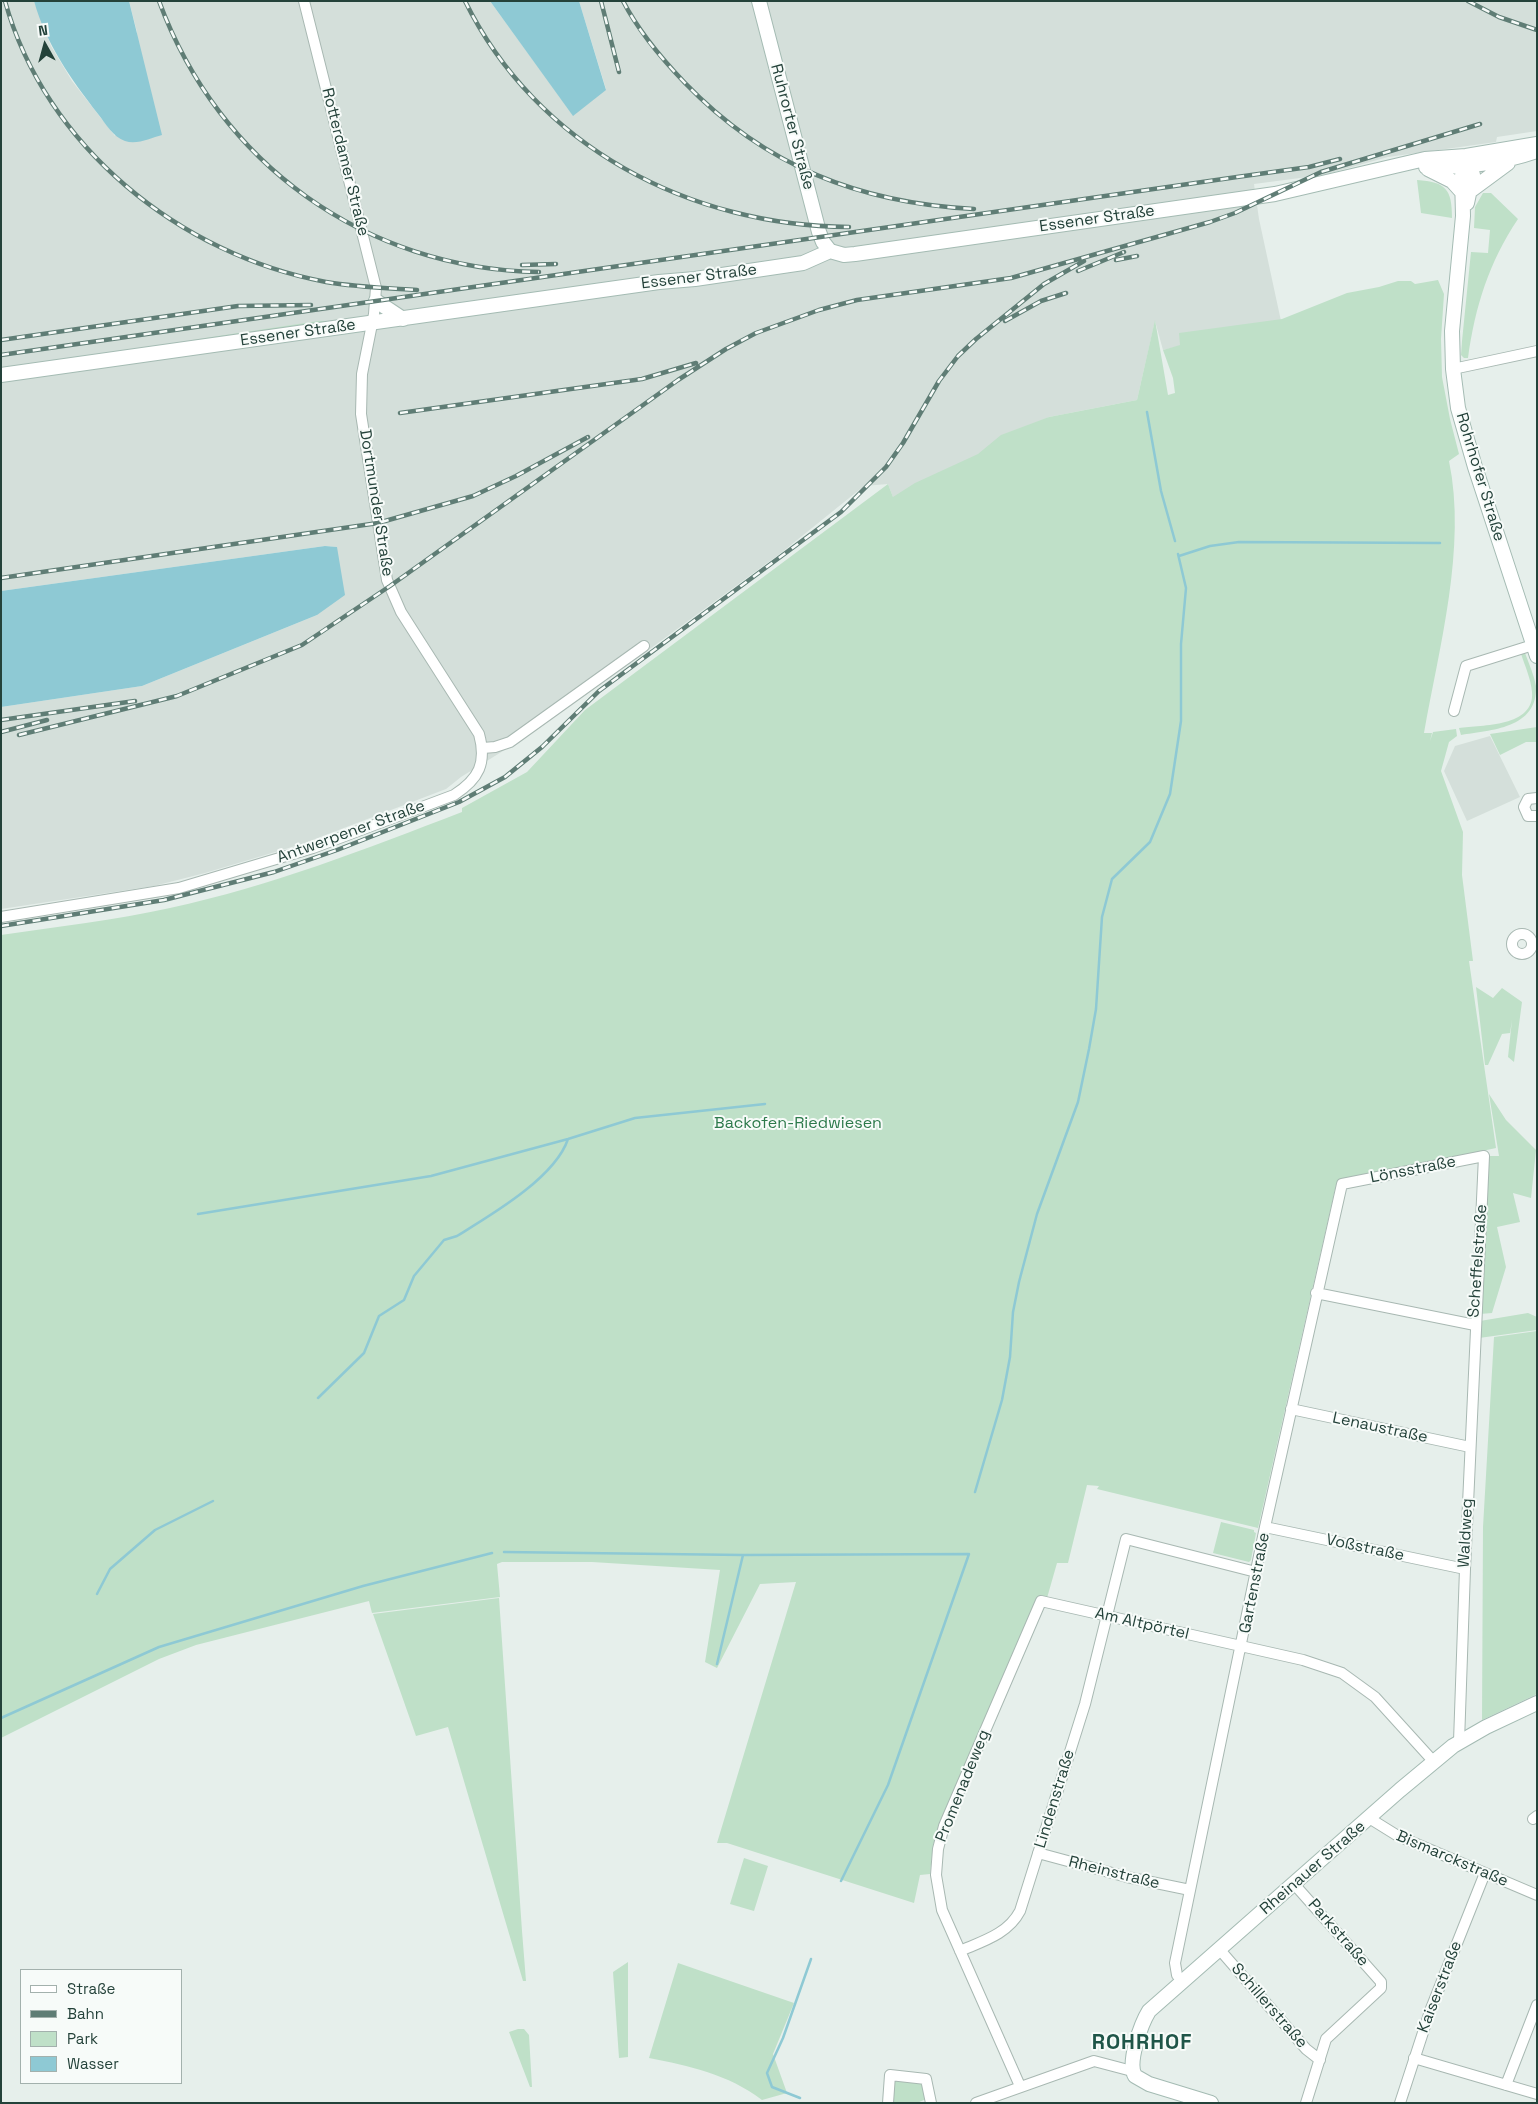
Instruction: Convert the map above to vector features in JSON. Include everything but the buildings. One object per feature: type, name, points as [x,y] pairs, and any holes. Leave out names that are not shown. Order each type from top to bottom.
[{"type":"street","name":"Rotterdamer Straße","points":[[304,1],[371,267],[376,301],[373,323]]},
{"type":"street","name":"Ruhrorter Straße","points":[[759,1],[819,232],[823,242],[830,251]]},
{"type":"street","points":[[1467,163],[1537,144]]},
{"type":"street","points":[[1426,168],[1452,181],[1466,191],[1515,159],[1537,151]]},
{"type":"street","name":"Essener Straße","points":[[1,376],[797,264],[830,251],[850,255],[1275,194],[1425,159],[1467,163]]},
{"type":"street","points":[[1467,163],[1515,159]]},
{"type":"street","name":"Essener Straße","points":[[1393,167],[1426,168],[1467,163]]},
{"type":"street","name":"Rohrhofer Straße","points":[[1454,711],[1466,666],[1535,651],[1465,436],[1458,408],[1453,368],[1452,331],[1467,163]]},
{"type":"street","points":[[376,301],[404,319]]},
{"type":"street","name":"Dortmunder Straße","points":[[373,323],[362,374],[361,414],[387,580],[401,612],[473,723],[483,748]]},
{"type":"street","points":[[1453,368],[1537,351]]},
{"type":"street","points":[[483,748],[495,747],[517,737],[644,646]]},
{"type":"street","name":"Antwerpener Straße","points":[[1,917],[180,888],[313,848],[454,795],[468,786],[476,776],[482,761],[483,748]]},
{"type":"street","points":[[1537,798],[1528,799],[1524,808],[1528,816],[1537,816]]},
{"type":"street","name":"Lönsstraße","points":[[1342,1184],[1484,1156]]},
{"type":"street","name":"Scheffelstraße","points":[[1316,1292],[1475,1325],[1484,1156]]},
{"type":"street","name":"Gartenstraße","points":[[1182,1981],[1177,1975],[1175,1963],[1316,1292],[1342,1184]]},
{"type":"street","name":"Waldweg","points":[[1459,1742],[1464,1569],[1475,1325]]},
{"type":"street","name":"Lenaustraße","points":[[1291,1409],[1470,1447]]},
{"type":"street","name":"Voßstraße","points":[[1266,1527],[1464,1569]]},
{"type":"street","name":"Lindenstraße","points":[[960,1951],[1006,1930],[1015,1921],[1084,1704],[1108,1616],[1126,1539],[1256,1572]]},
{"type":"street","name":"Am Altpörtel","points":[[1041,1601],[1242,1648],[1303,1660],[1342,1674],[1381,1703],[1434,1762]]},
{"type":"street","name":"Promenadeweg","points":[[1020,2086],[960,1951],[939,1898],[936,1875],[938,1850],[944,1826],[1041,1601]]},
{"type":"street","name":"Rheinauer Straße","points":[[1132,2071],[1133,2055],[1147,2013],[1182,1981],[1459,1742],[1537,1703]]},
{"type":"street","name":"Bismarckstraße","points":[[1369,1818],[1398,1836],[1537,1895]]},
{"type":"street","name":"Rheinstraße","points":[[1038,1853],[1127,1877],[1190,1890]]},
{"type":"street","name":"Kaiserstraße","points":[[1400,2103],[1414,2058],[1485,1873]]},
{"type":"street","name":"Parkstraße","points":[[1294,1884],[1381,1982],[1382,1988],[1326,2039],[1320,2060]]},
{"type":"street","name":"Schillerstraße","points":[[1220,1950],[1306,2049],[1320,2060]]},
{"type":"street","points":[[1506,2085],[1537,2006]]},
{"type":"street","points":[[1414,2058],[1537,2094]]},
{"type":"street","points":[[1306,2103],[1320,2060]]},
{"type":"street","points":[[976,2103],[998,2099],[1020,2086],[1094,2061],[1132,2071],[1142,2082],[1211,2103]]},
{"type":"street","points":[[888,2103],[890,2075],[926,2079],[931,2103]]},
{"type":"shaded area","points":[[1,1],[34,1],[51,46],[72,81],[115,136],[137,32],[129,1],[490,1],[573,115],[606,89],[579,1],[1537,1],[1537,131],[1497,137],[1496,142],[1388,157],[1323,175],[1254,184],[1259,219],[1281,321],[1163,350],[1155,321],[1137,400],[1049,417],[951,478],[894,500],[888,484],[864,486],[781,553],[643,654],[446,789],[302,844],[205,873],[154,886],[1,909],[1,707],[142,686],[317,615],[337,547],[325,546],[1,591]]},
{"type":"shaded area","points":[[1490,736],[1520,797],[1467,821],[1444,771],[1455,746]]},
{"type":"green space","points":[[1417,180],[1435,183],[1445,189],[1451,200],[1452,218],[1421,213]]},
{"type":"green space","points":[[1483,193],[1491,193],[1518,219],[1491,268],[1479,303],[1468,358],[1464,358],[1461,355],[1471,252],[1488,253],[1490,230],[1474,228],[1475,207]]},
{"type":"green space","name":"Backofen-Riedwiesen","points":[[1438,280],[1444,294],[1441,339],[1442,377],[1459,454],[1449,461],[1454,494],[1453,562],[1449,597],[1424,733],[1432,733],[1430,741],[1433,732],[1456,729],[1457,736],[1449,742],[1441,771],[1463,832],[1462,875],[1473,961],[1469,961],[1496,1148],[1352,1179],[1336,1185],[1258,1528],[1097,1489],[1099,1486],[1087,1485],[1068,1563],[1057,1563],[1047,1598],[940,1827],[933,1845],[930,1874],[920,1875],[914,1903],[727,1843],[717,1843],[796,1582],[760,1584],[717,1668],[705,1662],[720,1570],[592,1562],[502,1562],[497,1564],[500,1597],[372,1613],[369,1601],[196,1645],[159,1659],[1,1738],[1,935],[128,916],[208,899],[318,866],[462,812],[462,808],[527,772],[585,710],[888,484],[893,497],[915,483],[978,454],[1001,435],[1049,417],[1137,400],[1155,320],[1168,395],[1175,393],[1173,378],[1163,350],[1180,345],[1179,333],[1282,319],[1347,293],[1398,281],[1411,281],[1415,284]]},
{"type":"green space","points":[[327,321],[328,324],[192,340]]},
{"type":"green space","points":[[1525,653],[1536,686],[1535,700],[1529,711],[1521,719],[1510,725],[1498,729],[1461,735],[1459,728],[1493,725],[1516,718],[1525,712],[1531,703],[1532,692],[1521,654]]},
{"type":"green space","points":[[1537,727],[1537,742],[1526,742],[1500,755],[1490,734]]},
{"type":"green space","points":[[1476,987],[1493,998],[1502,988],[1522,1002],[1514,1062],[1508,1057],[1512,1020],[1510,1033],[1502,1034],[1488,1065],[1485,1065]]},
{"type":"green space","points":[[1489,1094],[1506,1120],[1536,1150],[1531,1198],[1513,1193],[1520,1222],[1497,1227],[1506,1267],[1492,1313],[1480,1314],[1488,1156],[1499,1156]]},
{"type":"green space","points":[[1528,1313],[1537,1317],[1537,1330],[1479,1338],[1480,1321]]},
{"type":"green space","points":[[1537,1331],[1537,1694],[1482,1720],[1483,1527],[1494,1337]]},
{"type":"green space","points":[[1221,1522],[1254,1530],[1256,1533],[1249,1562],[1213,1553]]},
{"type":"green space","points":[[499,1598],[526,1981],[523,1981],[448,1727],[416,1736],[373,1614]]},
{"type":"green space","points":[[744,1858],[768,1866],[754,1911],[730,1904]]},
{"type":"green space","points":[[628,1962],[628,2057],[619,2058],[613,1972]]},
{"type":"green space","points":[[678,1963],[794,2003],[773,2054],[787,2093],[762,2100],[722,2077],[679,2064],[649,2058]]},
{"type":"green space","points":[[524,2029],[529,2035],[532,2087],[530,2087],[509,2032]]},
{"type":"green space","points":[[894,2081],[923,2082],[926,2099],[917,2103],[892,2103]]},
{"type":"water","points":[[34,1],[129,1],[162,135],[144,141],[130,142],[121,139],[113,133],[78,88],[60,61],[45,32]]},
{"type":"water","points":[[490,1],[579,1],[606,90],[573,116]]},
{"type":"water","points":[[325,546],[337,547],[345,595],[317,615],[142,686],[1,707],[1,591]]},
{"type":"waterway","points":[[1147,412],[1161,491],[1175,541]]},
{"type":"waterway","points":[[1179,556],[1210,546],[1239,542],[1440,543]]},
{"type":"waterway","points":[[975,1492],[1002,1400],[1010,1357],[1013,1312],[1019,1282],[1037,1214],[1078,1102],[1096,1009],[1102,917],[1112,879],[1150,842],[1170,794],[1181,721],[1181,644],[1186,588],[1178,554]]},
{"type":"waterway","points":[[198,1214],[431,1176],[568,1139],[635,1118],[765,1104]]},
{"type":"waterway","points":[[318,1398],[364,1353],[379,1316],[404,1300],[414,1276],[444,1240],[457,1236],[487,1217],[536,1181],[561,1154],[568,1139]]},
{"type":"waterway","points":[[97,1594],[110,1569],[155,1530],[213,1501]]},
{"type":"waterway","points":[[504,1552],[743,1555],[717,1664]]},
{"type":"waterway","points":[[1,1718],[159,1647],[363,1586],[492,1553]]},
{"type":"waterway","points":[[743,1555],[969,1554],[888,1785],[841,1881]]},
{"type":"waterway","points":[[800,2098],[772,2087],[767,2073],[783,2038],[811,1959]]},
{"type":"railway","points":[[5,1],[24,54],[52,102],[86,147],[126,186],[171,219],[220,247],[272,268],[337,284],[417,290]]},
{"type":"railway","points":[[159,1],[185,59],[219,112],[260,158],[306,196],[358,228],[415,251],[475,266],[539,272]]},
{"type":"railway","points":[[465,1],[496,53],[533,98],[576,136],[624,168],[677,194],[732,212],[790,223],[849,227]]},
{"type":"railway","points":[[601,1],[619,72]]},
{"type":"railway","points":[[623,1],[651,44],[685,83],[716,112],[748,137],[781,158],[816,175],[853,188],[892,198],[932,205],[974,209]]},
{"type":"railway","points":[[1468,1],[1499,17],[1537,30]]},
{"type":"railway","points":[[19,735],[177,696],[302,645],[390,586],[678,380],[726,349],[756,333],[819,310],[857,300],[1011,278],[1210,222],[1235,213],[1321,172],[1480,124]]},
{"type":"railway","points":[[1,355],[1309,167],[1340,159]]},
{"type":"railway","points":[[1078,271],[1124,252]]},
{"type":"railway","points":[[1116,260],[1137,256]]},
{"type":"railway","points":[[1,926],[164,900],[274,872],[337,850],[459,802],[505,777],[542,747],[599,691],[841,512],[886,467],[903,443],[939,381],[958,356],[1044,284],[1084,261]]},
{"type":"railway","points":[[522,265],[556,264]]},
{"type":"railway","points":[[1005,321],[1041,301],[1066,293]]},
{"type":"railway","points":[[1,340],[238,306],[311,305]]},
{"type":"railway","points":[[400,413],[642,379],[696,363]]},
{"type":"railway","points":[[1,578],[378,523],[473,496],[516,476],[588,437]]},
{"type":"railway","points":[[1,720],[135,701]]},
{"type":"railway","points":[[1,732],[47,720]]},
{"type":"district","name":"ROHRHOF","points":[[1142,2043]]}]
